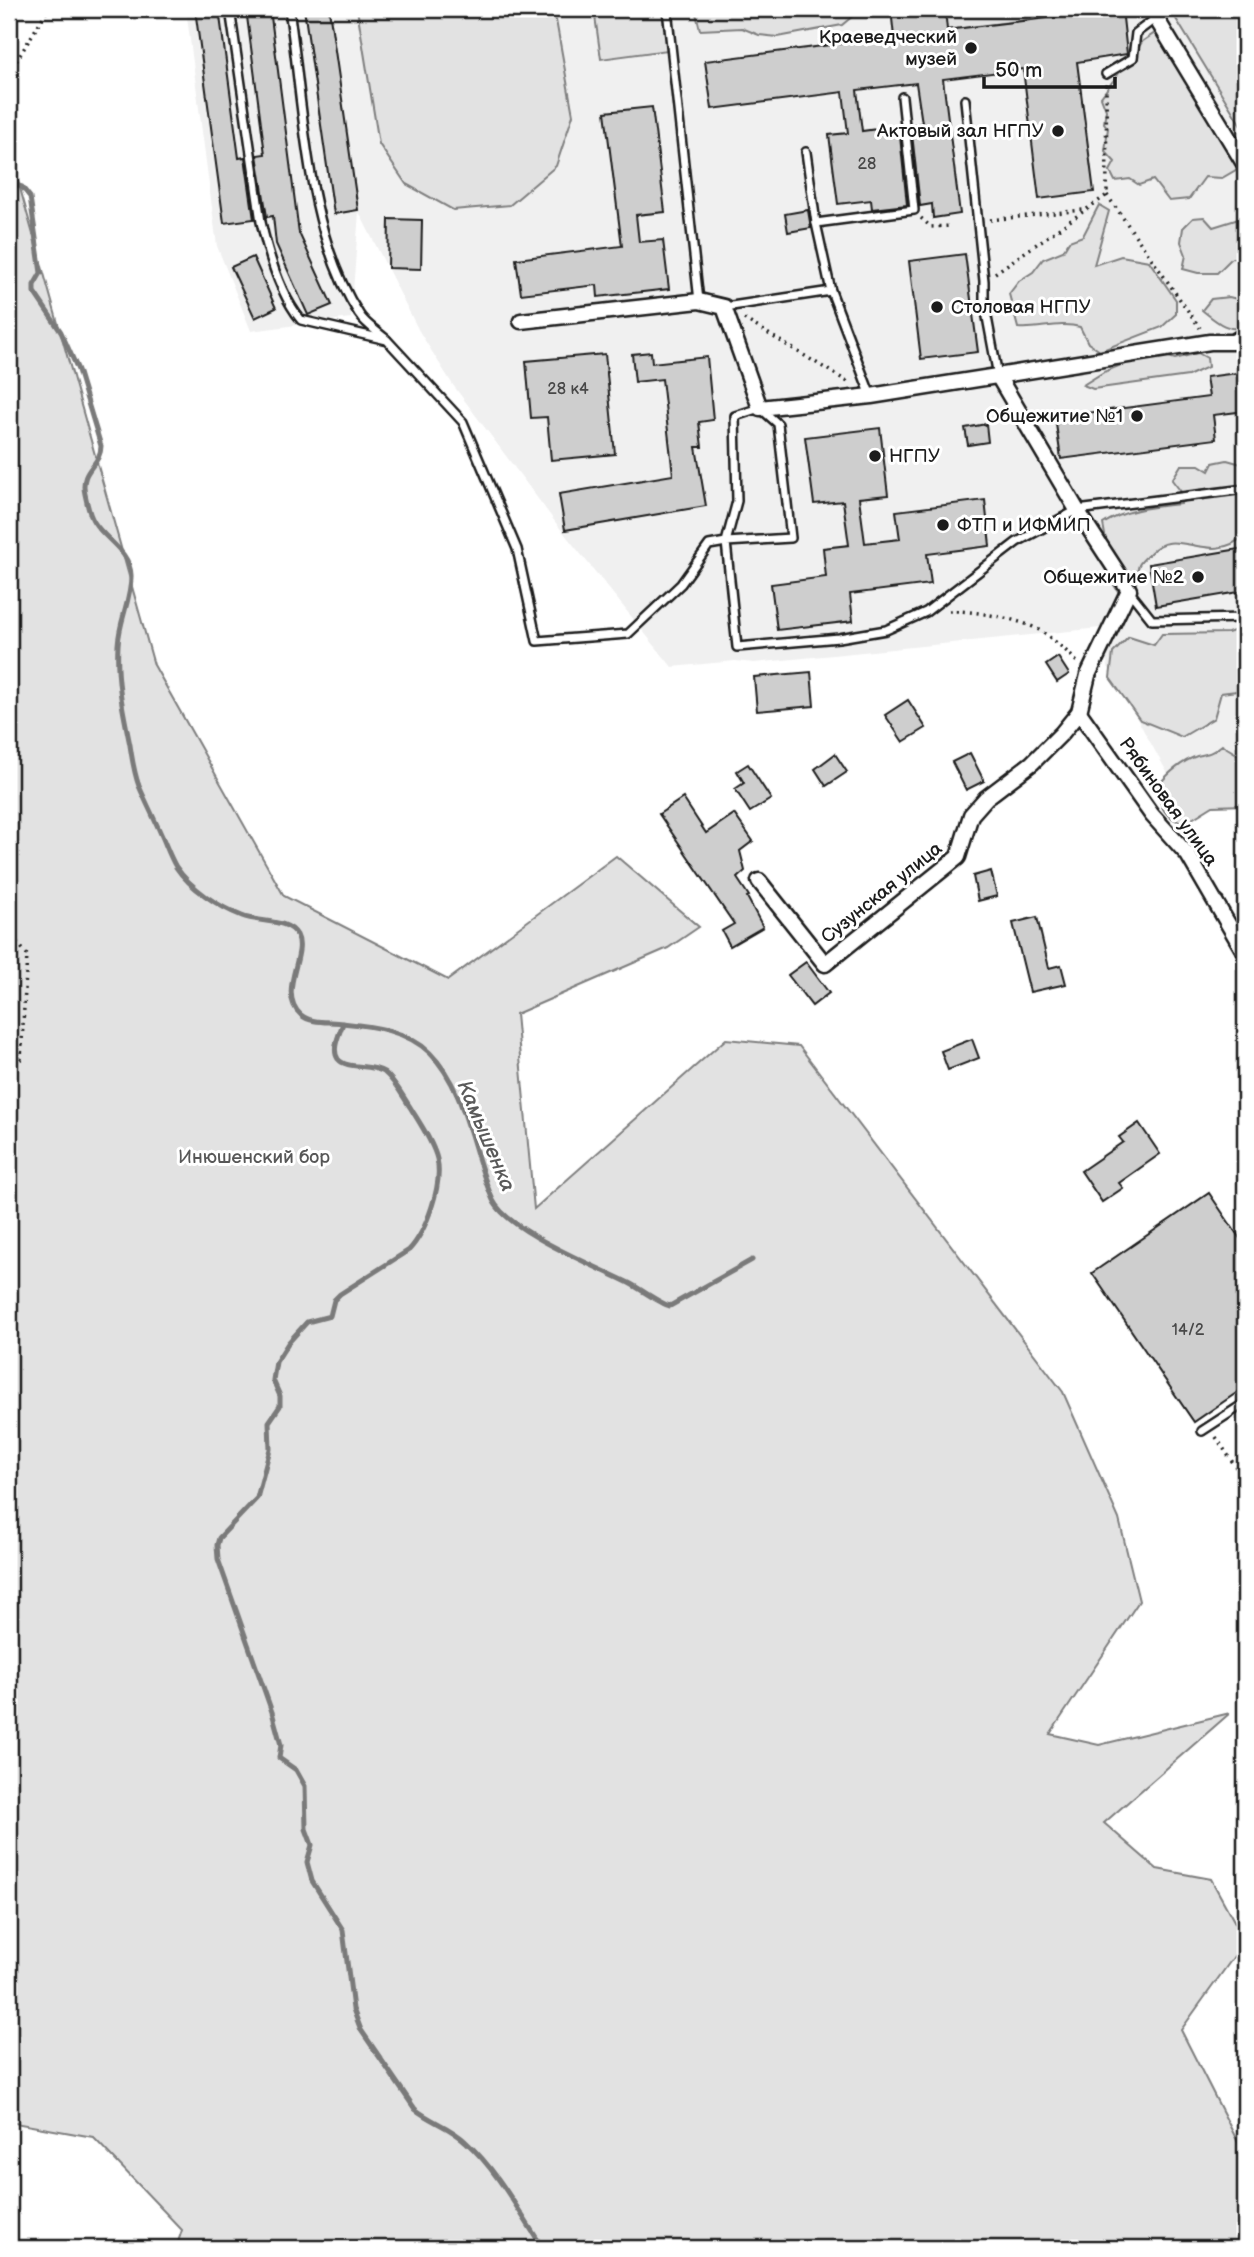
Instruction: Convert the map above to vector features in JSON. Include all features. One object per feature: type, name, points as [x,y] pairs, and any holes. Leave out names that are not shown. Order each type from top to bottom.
[{"type":"street","points":[[1156,18],[1245,165]]},
{"type":"street","points":[[522,321],[699,301],[724,307],[760,408],[871,396],[1210,342],[1233,342],[1245,335]]},
{"type":"street","points":[[998,376],[1077,510],[1129,590]]},
{"type":"street","name":"Сузунская улица","points":[[759,881],[825,964],[958,857],[971,815],[986,798],[1032,763],[1062,733],[1079,712],[1088,675],[1129,590]]},
{"type":"street","name":"Рябиновая улица","points":[[1079,712],[1152,815],[1188,855],[1245,953]]},
{"type":"lane","points":[[230,9],[261,222],[267,248],[292,309],[301,320],[387,340]]},
{"type":"lane","points":[[289,9],[307,152],[323,229],[336,267],[359,316],[387,340],[463,422],[517,548],[537,641],[628,634],[681,584],[709,545],[726,542],[791,538],[778,424],[760,408],[735,416],[737,501],[726,542],[737,647],[839,638],[886,630],[926,612],[1017,542],[1077,510],[1245,489]]},
{"type":"lane","points":[[667,9],[699,301]]},
{"type":"lane","points":[[1106,74],[1133,58],[1136,33],[1156,18]]},
{"type":"lane","points":[[816,222],[914,211],[902,97]]},
{"type":"lane","points":[[965,100],[984,301],[998,376]]},
{"type":"lane","points":[[806,152],[816,222],[831,291],[871,396]]},
{"type":"lane","points":[[724,307],[831,291]]},
{"type":"lane","points":[[1129,590],[1152,620],[1245,618]]},
{"type":"lane","points":[[1205,1429],[1245,1403]]},
{"type":"path","points":[[9,73],[48,9]]},
{"type":"path","points":[[1106,74],[1107,195],[1210,342]]},
{"type":"path","points":[[984,281],[1107,195]]},
{"type":"path","points":[[977,222],[1085,210]]},
{"type":"path","points":[[914,211],[931,228],[950,226]]},
{"type":"path","points":[[724,307],[849,383]]},
{"type":"path","points":[[926,612],[957,610],[994,616],[1037,628],[1065,649],[1088,675]]},
{"type":"path","points":[[9,931],[27,955],[21,1059],[9,1066]]},
{"type":"path","points":[[1205,1429],[1245,1481]]},
{"type":"shaded area","name":"НГПУ","points":[[186,9],[1170,9],[1245,135],[1245,798],[1186,806],[1108,667],[1100,628],[754,663],[735,661],[672,667],[559,527],[453,385],[419,331],[359,212],[351,318],[251,331],[217,246]]},
{"type":"green space","points":[[357,9],[554,9],[573,115],[556,166],[510,205],[453,210],[406,184],[379,144]]},
{"type":"green space","points":[[594,9],[662,9],[668,50],[601,59]]},
{"type":"green space","points":[[695,9],[861,9],[842,25],[778,37],[759,35],[742,28],[700,30]]},
{"type":"green space","points":[[945,9],[1047,9],[1050,17],[930,32],[945,13]]},
{"type":"green space","points":[[1170,9],[1245,9],[1245,132]]},
{"type":"green space","points":[[1158,31],[1245,172],[1245,176],[1236,170],[1222,178],[1205,177],[1189,199],[1169,201],[1153,180],[1139,185],[1130,179],[1115,181],[1110,171],[1115,162],[1105,151],[1108,128],[1104,123],[1106,110],[1101,97],[1143,41]]},
{"type":"green space","name":"Инюшенский бор","points":[[9,149],[154,665],[284,896],[448,980],[616,856],[699,927],[668,948],[516,1014],[534,1209],[726,1039],[799,1046],[1063,1392],[1119,1519],[1139,1601],[1050,1734],[1099,1745],[1230,1713],[1104,1823],[1157,1869],[1211,1879],[1245,1941],[1181,2030],[1245,2156],[1245,2248],[176,2248],[182,2230],[93,2137],[9,2122]]},
{"type":"green space","points":[[1099,205],[1109,211],[1094,265],[1121,256],[1149,261],[1176,300],[1176,314],[1162,327],[1100,351],[1088,343],[1080,327],[1064,325],[1018,328],[1009,294],[1043,259],[1063,251],[1069,241],[1083,236]]},
{"type":"green space","points":[[1204,217],[1213,227],[1245,217],[1245,259],[1232,258],[1217,273],[1198,273],[1183,269],[1186,255],[1181,242],[1183,228],[1193,218]]},
{"type":"green space","points":[[1229,297],[1245,301],[1245,328],[1227,327],[1202,310],[1211,299]]},
{"type":"green space","points":[[1198,353],[1207,358],[1208,367],[1188,376],[1093,389],[1083,385],[1128,362],[1162,355],[1175,359]]},
{"type":"green space","points":[[1227,460],[1245,465],[1245,535],[1232,544],[1219,548],[1182,543],[1160,545],[1139,565],[1134,597],[1122,597],[1114,585],[1103,524],[1130,512],[1181,504],[1182,493],[1172,480],[1181,465],[1199,465],[1209,471],[1213,463]]},
{"type":"green space","points":[[1245,627],[1245,690],[1221,693],[1214,718],[1182,737],[1140,720],[1110,678],[1113,653],[1129,637],[1154,645],[1162,634],[1228,633]]},
{"type":"green space","points":[[1222,745],[1245,759],[1245,805],[1213,806],[1184,824],[1171,818],[1162,806],[1157,787],[1180,765]]},
{"type":"building","points":[[195,9],[219,9],[239,158],[245,157],[254,219],[224,223]]},
{"type":"building","points":[[246,9],[270,9],[299,233],[332,305],[308,315],[276,244],[273,216],[267,217],[257,155],[265,154]]},
{"type":"building","points":[[304,9],[329,9],[358,210],[334,214]]},
{"type":"building","points":[[891,9],[945,9],[947,30],[1122,9],[1127,54],[1077,62],[1094,192],[1039,199],[1023,69],[943,79],[960,214],[933,218],[932,204],[920,206],[911,125],[922,123],[916,83],[857,90],[862,131],[899,126],[907,205],[872,209],[871,200],[838,204],[829,135],[848,133],[843,92],[712,109],[705,61],[894,37]]},
{"type":"building","points":[[652,107],[665,212],[636,215],[639,242],[663,240],[669,289],[598,297],[597,285],[521,294],[516,259],[622,246],[605,112]]},
{"type":"building","points":[[808,210],[811,228],[788,232],[785,214]]},
{"type":"building","points":[[389,219],[422,220],[421,269],[388,268]]},
{"type":"building","points":[[965,254],[978,352],[921,359],[909,261]]},
{"type":"building","points":[[253,257],[276,308],[255,318],[231,267]]},
{"type":"building","points":[[651,352],[652,363],[707,357],[713,420],[699,422],[702,447],[696,447],[706,506],[565,530],[559,494],[673,475],[662,379],[635,382],[632,354]]},
{"type":"building","points":[[605,354],[615,454],[551,460],[547,417],[531,418],[526,361]]},
{"type":"building","name":"Общежитие №1","points":[[1245,372],[1245,411],[1213,415],[1216,439],[1061,459],[1055,417],[1209,397],[1206,377]]},
{"type":"building","points":[[986,424],[988,442],[968,445],[965,428]]},
{"type":"building","name":"ФТП и ИФМИП","points":[[880,428],[888,495],[859,498],[865,543],[900,539],[896,511],[985,500],[990,546],[927,554],[931,584],[850,594],[853,621],[777,630],[771,584],[826,577],[823,548],[849,545],[843,501],[814,504],[805,437]]},
{"type":"building","name":"Общежитие №2","points":[[1245,548],[1245,591],[1156,606],[1149,564]]},
{"type":"building","points":[[1058,657],[1069,674],[1057,682],[1046,665]]},
{"type":"building","points":[[811,672],[814,706],[757,711],[754,677]]},
{"type":"building","points":[[908,700],[926,728],[903,742],[885,715]]},
{"type":"building","points":[[970,753],[984,781],[966,790],[952,762]]},
{"type":"building","points":[[835,754],[847,772],[826,786],[815,769]]},
{"type":"building","points":[[748,764],[771,799],[750,812],[735,789],[744,783],[737,771]]},
{"type":"building","points":[[683,798],[706,833],[734,814],[753,841],[740,851],[745,871],[737,878],[749,896],[747,897],[763,927],[730,946],[722,931],[734,924],[659,814]]},
{"type":"building","points":[[991,871],[997,896],[978,901],[973,876]]},
{"type":"building","points":[[1037,917],[1049,968],[1061,965],[1066,984],[1030,992],[1013,923]]},
{"type":"building","points":[[806,962],[829,993],[812,1006],[788,975]]},
{"type":"building","points":[[972,1039],[979,1058],[948,1070],[941,1051]]},
{"type":"building","points":[[1139,1123],[1160,1154],[1119,1183],[1123,1188],[1102,1202],[1081,1171],[1123,1142],[1119,1137]]},
{"type":"building","points":[[1209,1193],[1245,1246],[1245,1387],[1194,1422],[1092,1273]]},
{"type":"waterway","name":"Камышенка","points":[[9,183],[22,187],[30,197],[41,273],[34,285],[34,292],[61,332],[78,370],[101,446],[98,458],[87,473],[84,486],[92,519],[122,552],[130,567],[130,592],[118,645],[118,670],[133,766],[137,781],[176,867],[197,889],[224,908],[249,918],[280,923],[293,930],[297,935],[299,953],[291,996],[294,1006],[305,1018],[389,1030],[411,1039],[430,1053],[453,1085],[493,1200],[516,1224],[534,1236],[670,1306],[752,1260]]},
{"type":"waterway","points":[[343,1023],[336,1046],[338,1059],[347,1064],[384,1072],[395,1084],[425,1132],[437,1159],[438,1182],[432,1208],[409,1250],[340,1294],[334,1300],[330,1316],[307,1322],[288,1343],[276,1362],[273,1380],[280,1396],[280,1406],[269,1422],[270,1449],[257,1498],[219,1538],[218,1559],[272,1712],[281,1745],[279,1758],[296,1770],[305,1786],[306,1829],[312,1845],[307,1862],[312,1881],[343,1930],[353,2009],[361,2030],[415,2109],[460,2137],[478,2153],[508,2192],[543,2248]]},
{"type":"place","name":"Краеведческий музей","points":[[971,48]]},
{"type":"place","name":"Актовый зал НГПУ","points":[[1058,131]]},
{"type":"place","name":"Столовая НГПУ","points":[[937,307]]},
{"type":"place","name":"Общежитие №1","points":[[1137,416]]},
{"type":"place","name":"НГПУ","points":[[875,456]]},
{"type":"place","name":"ФТП и ИФМИП","points":[[943,525]]},
{"type":"place","name":"Общежитие №2","points":[[1198,577]]}]
